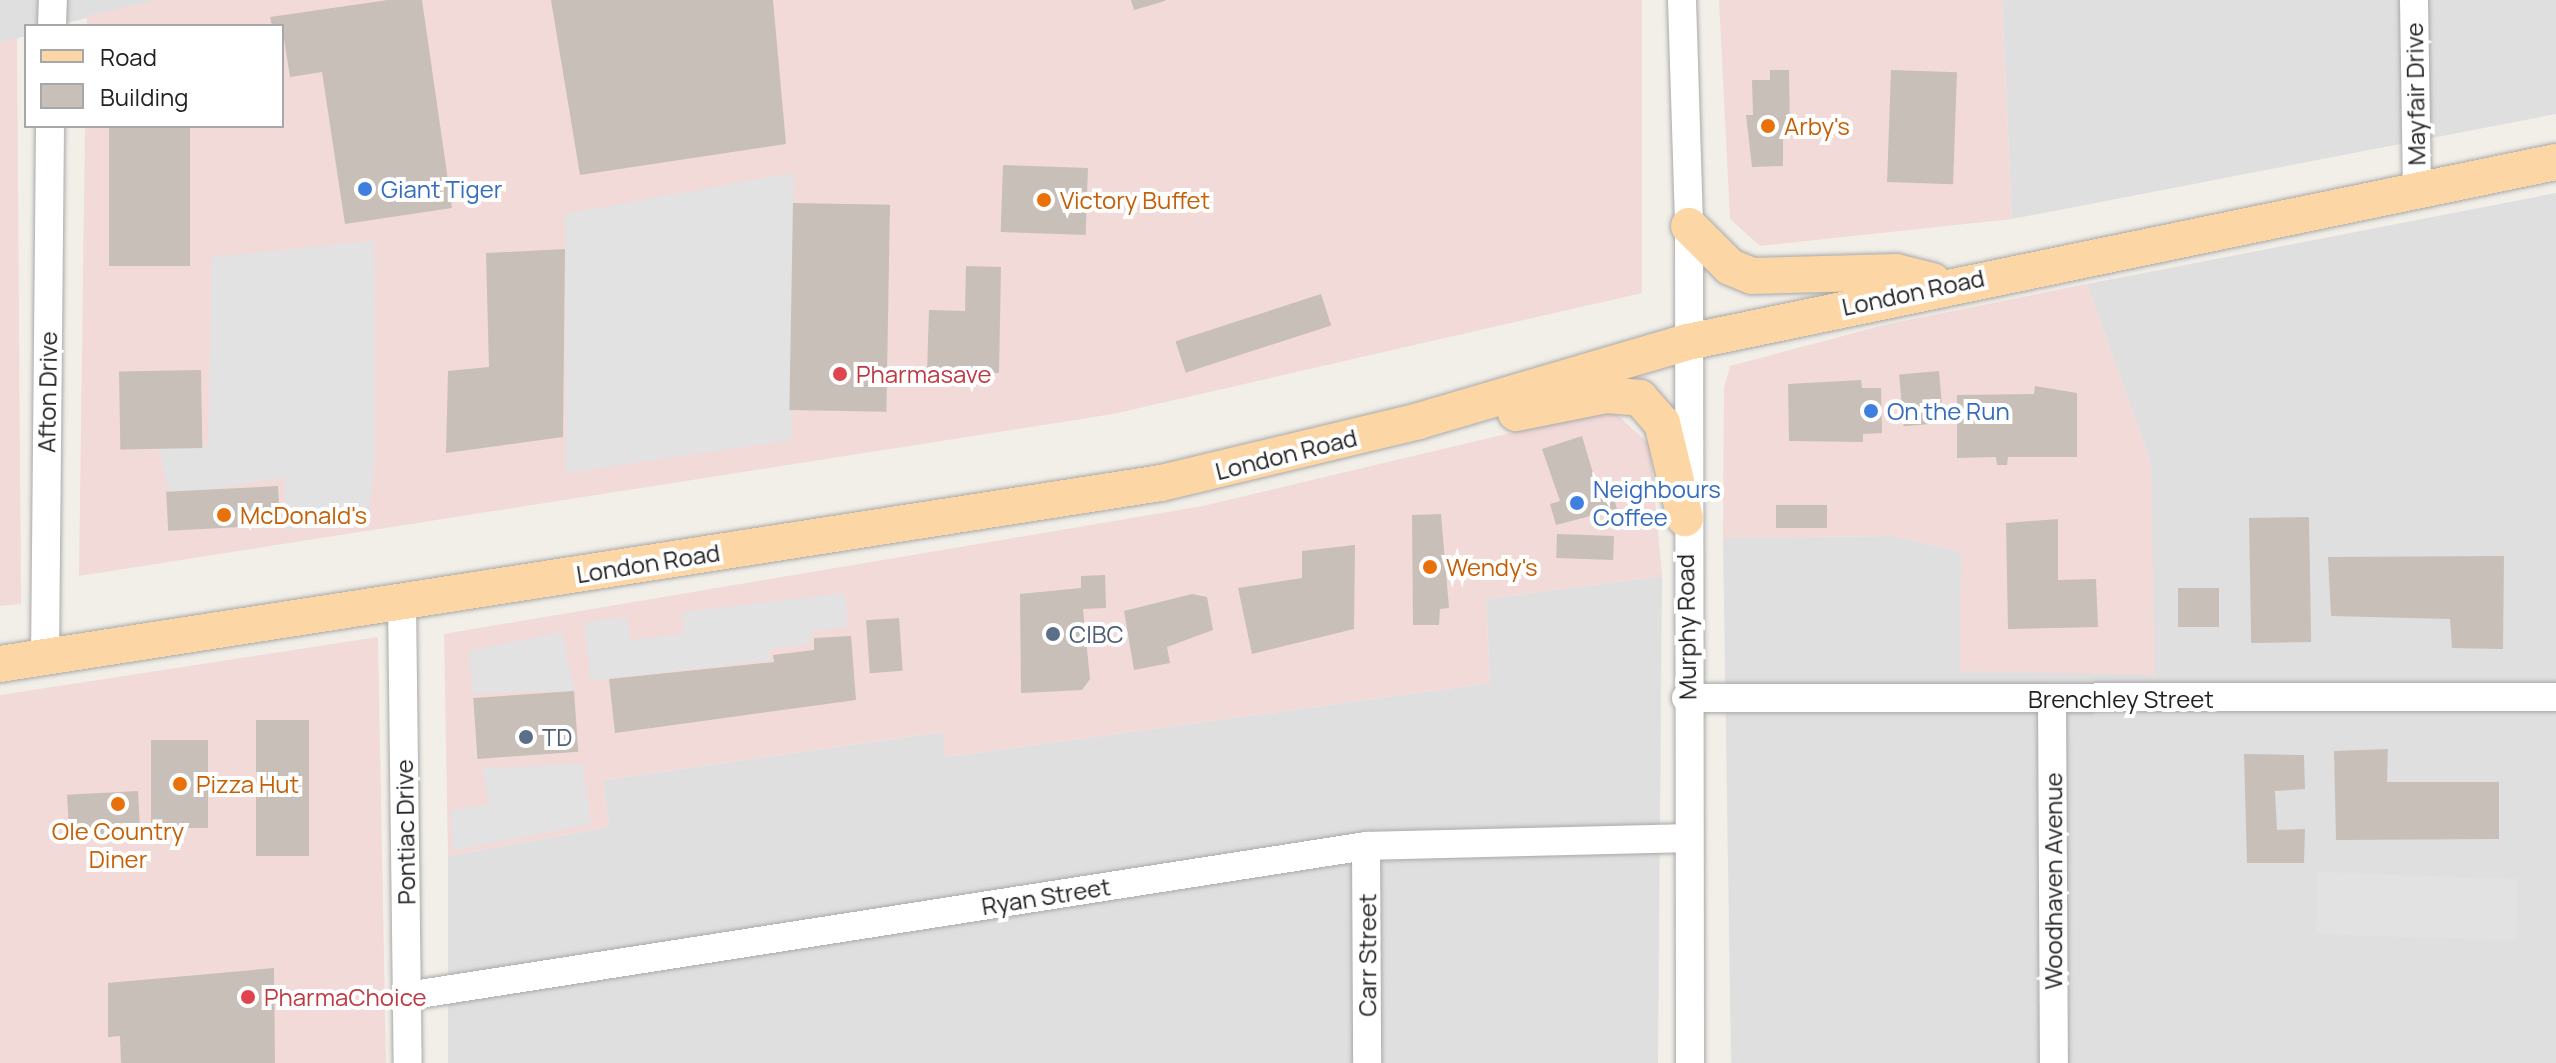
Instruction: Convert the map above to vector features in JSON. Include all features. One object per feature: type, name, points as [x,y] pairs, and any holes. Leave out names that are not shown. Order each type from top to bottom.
[{"type":"main road","name":"London Road","points":[[0,664],[1161,483],[1419,421],[1688,342],[1946,285],[2556,162]]},
{"type":"main road","points":[[1689,226],[1742,274],[1806,279],[1896,272],[1946,285]]},
{"type":"main road","points":[[1419,421],[1633,396],[1662,423],[1685,518]]},
{"type":"street","points":[[52,24],[53,0]]},
{"type":"street","name":"Murphy Road","points":[[1682,0],[1689,226],[1685,518],[1690,1063]]},
{"type":"street","name":"Mayfair Drive","points":[[2414,0],[2417,188]]},
{"type":"street","name":"Afton Drive","points":[[45,657],[50,128]]},
{"type":"street","name":"Pontiac Drive","points":[[402,601],[408,1063]]},
{"type":"street","name":"Brenchley Street","points":[[1686,698],[2556,697]]},
{"type":"street","name":"Woodhaven Avenue","points":[[2052,699],[2054,1063]]},
{"type":"street","name":"Ryan Street","points":[[407,996],[1366,846],[1689,838]]},
{"type":"street","name":"Carr Street","points":[[1366,846],[1367,1063]]},
{"type":"shaded area","points":[[0,0],[157,0],[63,24],[24,24],[24,37],[0,43]]},
{"type":"shaded area","points":[[157,0],[1642,0],[1642,293],[1113,414],[79,576],[85,128],[284,128],[284,24],[87,24],[87,16]]},
{"type":"shaded area","points":[[1719,0],[2002,0],[2012,219],[1760,246],[1730,219]]},
{"type":"shaded area","points":[[2002,0],[2556,0],[2556,114],[2012,219]]},
{"type":"shaded area","points":[[17,38],[21,604],[0,606],[0,43]]},
{"type":"shaded area","points":[[794,173],[792,440],[566,473],[565,214]]},
{"type":"shaded area","points":[[2556,193],[2556,1063],[1731,1063],[1723,538],[1893,536],[1962,552],[2151,463],[2087,284]]},
{"type":"shaded area","points":[[374,241],[375,459],[368,522],[283,530],[285,477],[170,496],[159,448],[208,446],[212,257]]},
{"type":"shaded area","points":[[2087,284],[2151,463],[2155,675],[1960,671],[1961,552],[1893,536],[1723,538],[1724,388],[1730,366],[1884,325]]},
{"type":"shaded area","points":[[1611,409],[1650,445],[1662,576],[1486,599],[1490,683],[946,757],[942,732],[603,780],[609,827],[448,856],[444,634],[1203,506]]},
{"type":"shaded area","points":[[1662,576],[1658,1063],[448,1063],[448,856],[609,827],[603,780],[943,732],[946,757],[1490,683],[1486,599]]},
{"type":"shaded area","points":[[845,593],[848,626],[810,631],[811,644],[770,649],[770,660],[591,681],[584,622],[627,617],[630,640],[684,634],[682,612]]},
{"type":"shaded area","points":[[562,632],[574,691],[473,693],[468,651]]},
{"type":"shaded area","points":[[378,637],[386,1063],[0,1063],[0,695]]},
{"type":"shaded area","points":[[583,764],[591,824],[453,850],[451,810],[489,804],[483,768]]},
{"type":"shaded area","points":[[2318,872],[2518,879],[2516,941],[2316,934]]},
{"type":"building","points":[[388,0],[422,0],[452,208],[345,224],[322,72],[290,77],[284,24],[272,24],[270,17]]},
{"type":"building","points":[[551,0],[773,0],[786,144],[580,175]]},
{"type":"building","points":[[1131,0],[1165,0],[1165,1],[1134,10]]},
{"type":"building","name":"Arby's","points":[[1770,70],[1789,70],[1790,136],[1783,137],[1783,166],[1752,167],[1746,115],[1753,115],[1752,80],[1770,80]]},
{"type":"building","points":[[1891,70],[1957,72],[1953,184],[1887,182]]},
{"type":"building","points":[[109,128],[190,128],[190,266],[109,266]]},
{"type":"building","name":"Victory Buffet","points":[[1003,165],[1088,168],[1086,235],[1001,232]]},
{"type":"building","points":[[793,203],[890,205],[886,412],[789,410]]},
{"type":"building","points":[[565,249],[563,437],[446,453],[448,371],[489,367],[486,253]]},
{"type":"building","points":[[966,266],[1001,267],[999,373],[927,372],[929,310],[965,311]]},
{"type":"building","points":[[1321,294],[1331,325],[1186,373],[1175,341]]},
{"type":"building","points":[[201,370],[202,448],[120,449],[119,371]]},
{"type":"building","points":[[1939,371],[1944,423],[1904,426],[1899,374]]},
{"type":"building","points":[[1861,380],[1862,388],[1881,388],[1882,433],[1863,434],[1863,442],[1789,441],[1788,384]]},
{"type":"building","points":[[2035,386],[2077,393],[2077,457],[2008,457],[2007,465],[1997,465],[1996,457],[1957,458],[1957,395],[2034,394]]},
{"type":"building","points":[[1582,436],[1598,490],[1610,486],[1617,509],[1556,525],[1550,504],[1560,501],[1542,449]]},
{"type":"building","name":"McDonald's","points":[[278,486],[280,525],[168,531],[166,492]]},
{"type":"building","points":[[1776,505],[1827,505],[1827,528],[1776,528]]},
{"type":"building","name":"Wendy's","points":[[1441,514],[1449,608],[1440,609],[1439,625],[1413,625],[1412,515]]},
{"type":"building","points":[[2309,517],[2311,642],[2251,643],[2249,518]]},
{"type":"building","points":[[2058,519],[2058,580],[2096,579],[2098,627],[2008,629],[2006,523]]},
{"type":"building","points":[[1557,534],[1614,536],[1613,560],[1556,558]]},
{"type":"building","points":[[1355,545],[1354,629],[1252,654],[1238,588],[1302,578],[1302,551]]},
{"type":"building","points":[[2504,556],[2503,649],[2452,648],[2450,619],[2331,616],[2328,557]]},
{"type":"building","name":"CIBC","points":[[1105,575],[1106,608],[1083,609],[1090,679],[1082,690],[1021,693],[1020,594],[1081,588],[1081,576]]},
{"type":"building","points":[[2178,588],[2219,588],[2219,627],[2178,627]]},
{"type":"building","points":[[1192,594],[1207,597],[1213,630],[1167,647],[1170,663],[1134,670],[1124,611]]},
{"type":"building","points":[[899,618],[903,671],[870,673],[866,620]]},
{"type":"building","points":[[851,636],[856,700],[615,733],[609,679],[774,662],[773,655],[814,650],[814,638]]},
{"type":"building","name":"TD","points":[[574,691],[578,752],[478,759],[473,698]]},
{"type":"building","points":[[256,720],[309,720],[309,856],[256,856]]},
{"type":"building","name":"Pizza Hut","points":[[151,740],[208,740],[208,828],[151,828]]},
{"type":"building","points":[[2388,749],[2387,782],[2499,782],[2499,839],[2336,840],[2334,751]]},
{"type":"building","points":[[2244,754],[2304,755],[2305,789],[2275,791],[2277,830],[2305,829],[2304,863],[2247,863]]},
{"type":"building","points":[[138,791],[140,834],[69,838],[67,795]]},
{"type":"building","points":[[274,968],[275,1063],[121,1063],[120,1036],[108,1037],[108,983]]},
{"type":"place","name":"Arby's","points":[[1768,126]]},
{"type":"place","name":"Giant Tiger","points":[[365,189]]},
{"type":"place","name":"Victory Buffet","points":[[1044,200]]},
{"type":"place","name":"Pharmasave","points":[[840,374]]},
{"type":"place","name":"On the Run","points":[[1871,411]]},
{"type":"place","name":"Neighbours Coffee","points":[[1577,503]]},
{"type":"place","name":"McDonald's","points":[[224,515]]},
{"type":"place","name":"Wendy's","points":[[1430,567]]},
{"type":"place","name":"CIBC","points":[[1053,634]]},
{"type":"place","name":"TD","points":[[526,737]]},
{"type":"place","name":"Pizza Hut","points":[[180,784]]},
{"type":"place","name":"Ole Country Diner","points":[[118,804]]},
{"type":"place","name":"PharmaChoice","points":[[248,997]]}]
